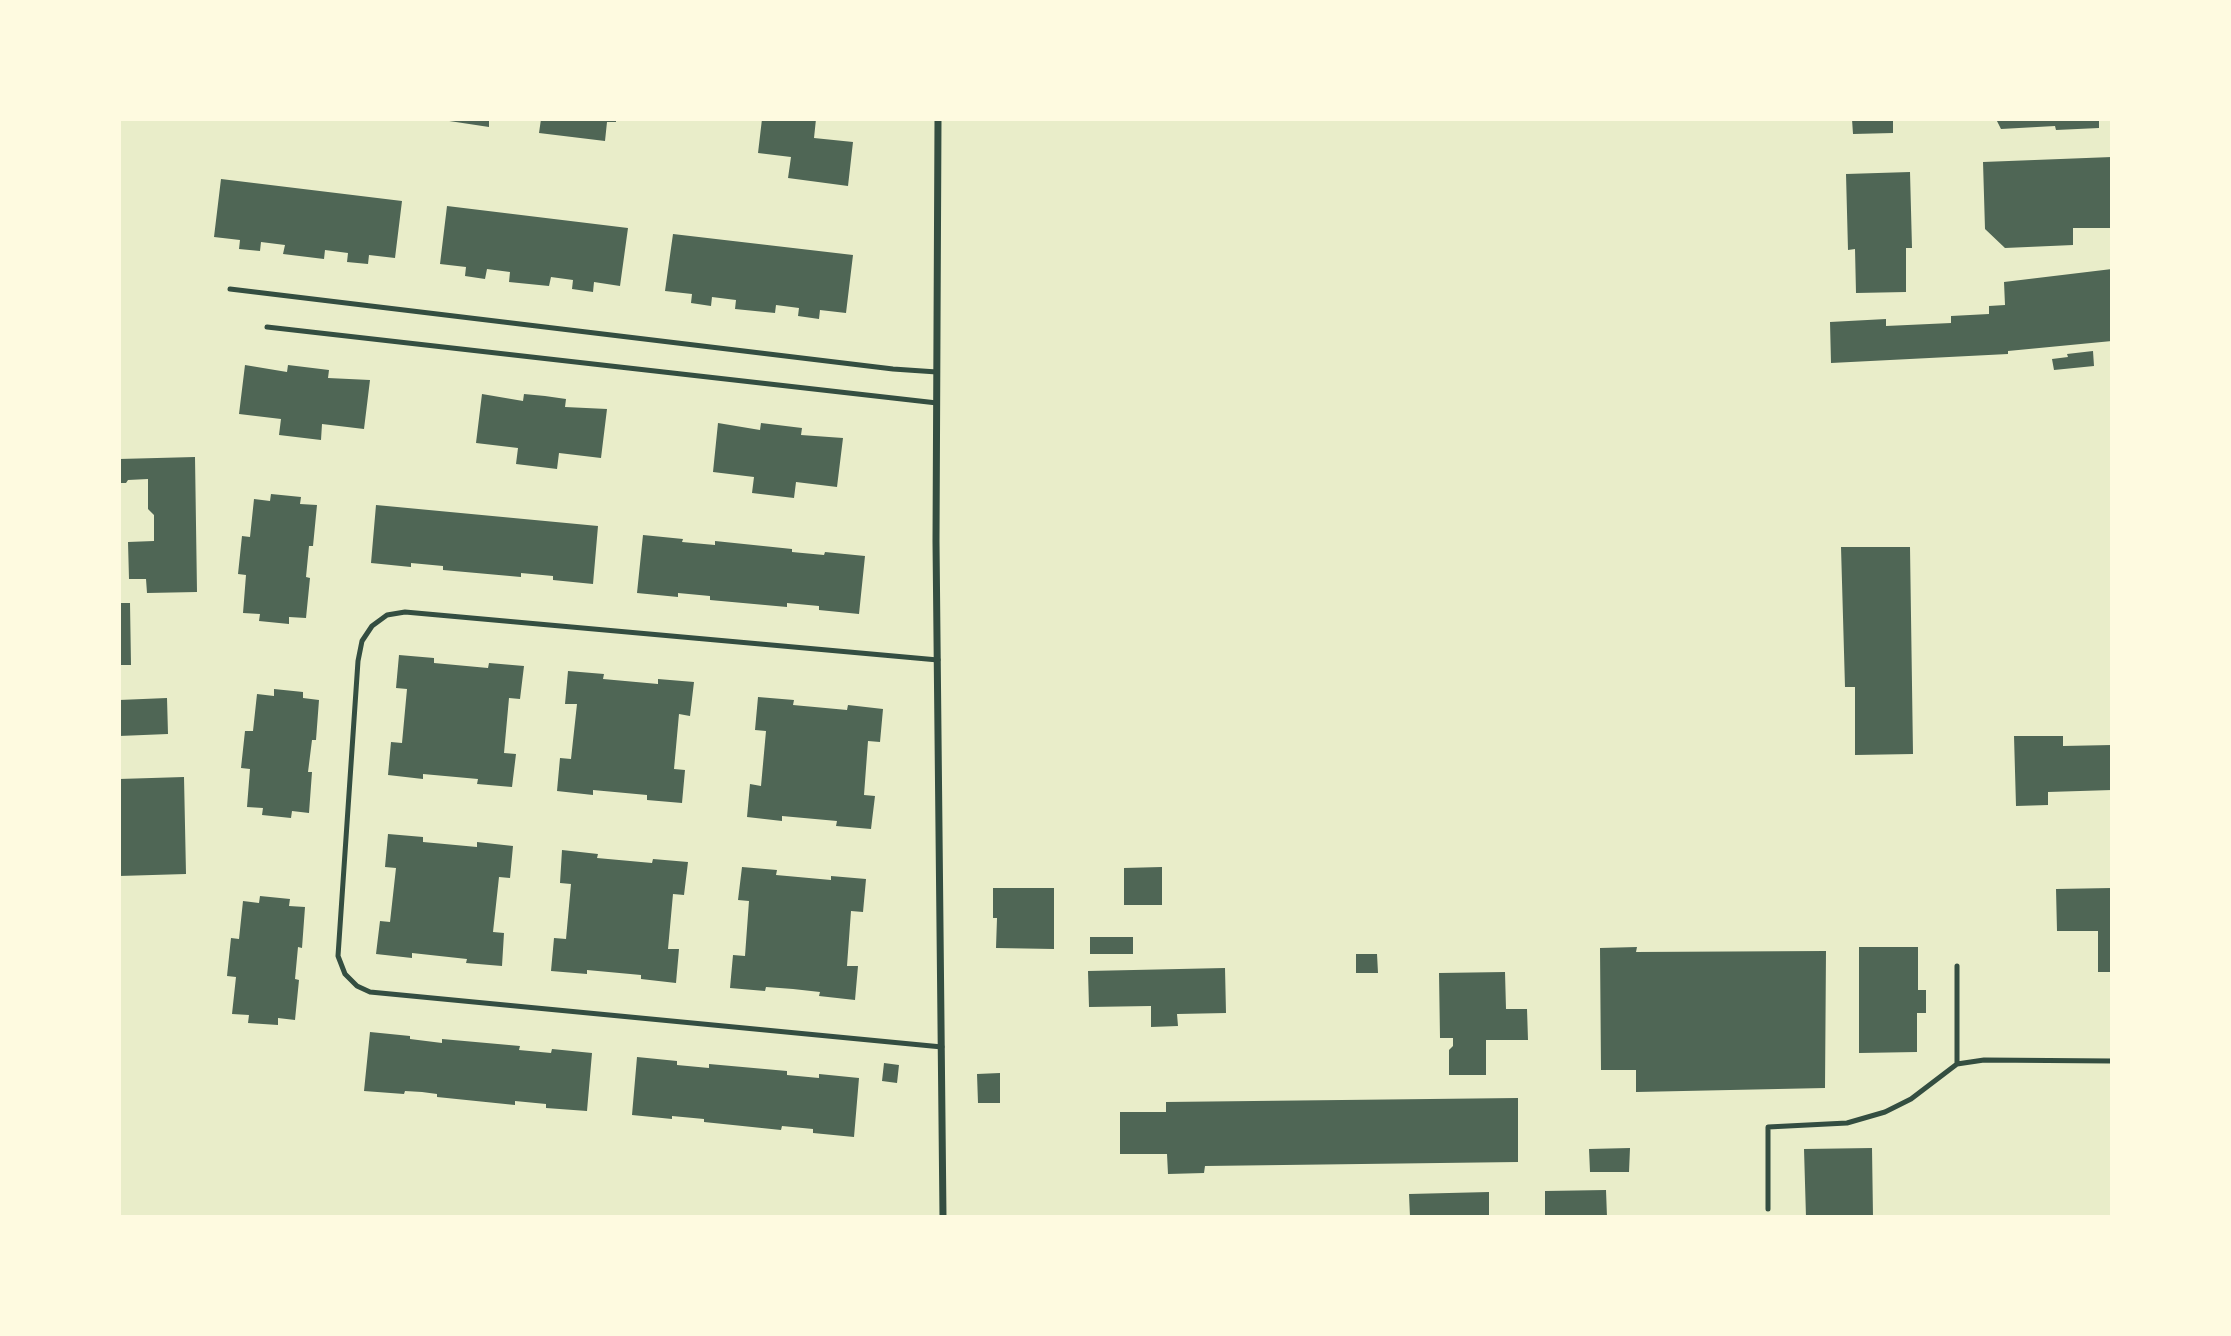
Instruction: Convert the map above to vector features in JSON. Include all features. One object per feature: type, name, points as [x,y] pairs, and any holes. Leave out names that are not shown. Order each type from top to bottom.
[{"type":"street","points":[[938,119],[938,660],[943,1217]]},
{"type":"lane","points":[[230,289],[879,368],[937,372]]},
{"type":"lane","points":[[267,327],[937,403]]},
{"type":"lane","points":[[938,660],[405,612],[387,615],[372,626],[362,641],[358,661],[338,957],[345,974],[356,986],[370,992],[942,1047]]},
{"type":"lane","points":[[1957,966],[1957,1064]]},
{"type":"lane","points":[[1768,1209],[1768,1127],[1847,1123],[1885,1112],[1911,1100],[1957,1064],[1984,1060],[2112,1062]]},
{"type":"building","points":[[436,119],[489,119],[489,127]]},
{"type":"building","points":[[541,119],[616,119],[616,122],[607,122],[605,141],[539,133]]},
{"type":"building","points":[[762,119],[816,119],[814,138],[853,142],[848,186],[788,178],[791,157],[758,153]]},
{"type":"building","points":[[1852,119],[1893,119],[1893,133],[1853,134]]},
{"type":"building","points":[[1996,119],[2099,119],[2099,128],[2056,130],[2055,126],[2001,129]]},
{"type":"building","points":[[2112,157],[2110,228],[2073,228],[2073,245],[2005,248],[1985,229],[1983,162]]},
{"type":"building","points":[[1910,172],[1912,248],[1906,248],[1906,292],[1856,293],[1855,249],[1848,250],[1846,174]]},
{"type":"building","points":[[221,179],[402,201],[395,258],[369,255],[368,264],[347,262],[348,253],[325,250],[324,259],[283,254],[285,245],[261,242],[260,251],[239,249],[240,240],[214,237]]},
{"type":"building","points":[[447,206],[628,228],[620,286],[594,282],[593,292],[572,289],[573,280],[551,277],[549,286],[509,282],[510,272],[487,269],[485,279],[465,276],[466,267],[440,264]]},
{"type":"building","points":[[673,234],[853,255],[846,313],[820,310],[819,319],[798,316],[799,308],[776,305],[775,313],[735,309],[736,300],[712,297],[711,306],[691,303],[692,294],[665,291]]},
{"type":"building","points":[[2112,269],[2112,341],[2008,351],[2008,354],[1831,363],[1830,322],[1886,319],[1886,326],[1951,323],[1951,316],[1989,314],[1989,306],[2005,305],[2004,282]]},
{"type":"building","points":[[2093,351],[2094,366],[2054,370],[2052,359]]},
{"type":"building","points":[[245,365],[287,372],[288,365],[329,370],[328,378],[370,380],[364,429],[322,424],[321,440],[279,435],[281,419],[239,414]]},
{"type":"building","points":[[482,394],[523,401],[524,394],[545,396],[566,399],[565,407],[607,409],[601,458],[559,453],[557,469],[516,464],[518,448],[476,443]]},
{"type":"building","points":[[718,423],[760,430],[761,423],[802,428],[801,435],[843,438],[837,487],[796,482],[794,498],[752,493],[754,477],[713,472]]},
{"type":"building","points":[[195,457],[197,592],[147,593],[146,579],[129,579],[128,542],[154,541],[154,515],[148,509],[148,479],[119,483],[119,459]]},
{"type":"building","points":[[271,494],[301,497],[300,504],[317,505],[313,546],[309,546],[306,577],[310,578],[306,618],[289,617],[289,624],[259,621],[260,614],[243,613],[246,575],[238,574],[242,536],[250,537],[254,499],[270,501]]},
{"type":"building","points":[[376,505],[598,526],[593,584],[553,580],[553,576],[521,573],[521,577],[443,570],[443,566],[411,563],[411,567],[371,563]]},
{"type":"building","points":[[643,535],[683,539],[682,542],[715,545],[715,541],[792,549],[792,552],[865,556],[859,614],[819,610],[819,606],[787,603],[787,607],[710,600],[710,596],[678,593],[678,597],[637,593]]},
{"type":"building","points":[[1841,547],[1910,547],[1913,754],[1855,755],[1855,687],[1845,687]]},
{"type":"building","points":[[119,603],[130,603],[131,665],[119,665]]},
{"type":"building","points":[[399,655],[434,658],[434,663],[488,668],[489,663],[524,666],[520,699],[509,698],[504,753],[516,754],[512,787],[477,784],[478,779],[423,774],[423,779],[388,775],[391,742],[402,743],[407,689],[396,688]]},
{"type":"building","points":[[568,671],[604,674],[603,679],[658,684],[658,679],[694,682],[690,716],[679,714],[674,769],[685,770],[682,803],[647,800],[647,795],[593,790],[593,795],[557,791],[560,758],[571,759],[577,704],[565,704]]},
{"type":"building","points":[[274,689],[303,692],[303,698],[319,700],[316,740],[312,740],[308,772],[312,772],[309,813],[292,811],[291,818],[262,815],[263,808],[247,807],[250,769],[241,768],[245,731],[253,731],[257,694],[274,696]]},
{"type":"building","points":[[758,697],[794,700],[793,705],[847,710],[848,705],[883,709],[880,742],[868,741],[864,795],[875,796],[871,829],[836,826],[837,821],[782,816],[782,821],[747,817],[750,784],[761,786],[766,731],[755,730]]},
{"type":"building","points":[[167,698],[168,734],[119,736],[119,700]]},
{"type":"building","points":[[2014,736],[2063,736],[2063,746],[2112,745],[2112,790],[2048,792],[2048,805],[2016,806]]},
{"type":"building","points":[[184,777],[186,874],[119,876],[119,779]]},
{"type":"building","points":[[388,834],[423,837],[423,842],[477,847],[477,842],[513,846],[510,878],[499,877],[493,932],[504,933],[502,966],[466,963],[467,959],[412,953],[412,958],[376,954],[380,921],[390,922],[396,868],[385,867]]},
{"type":"building","points":[[562,850],[598,854],[597,858],[652,863],[653,859],[688,862],[684,895],[673,894],[668,949],[679,949],[676,983],[641,979],[641,975],[587,970],[587,974],[551,971],[554,938],[566,939],[571,884],[560,883]]},
{"type":"building","points":[[742,867],[777,870],[776,875],[831,880],[831,876],[866,879],[863,912],[851,911],[847,966],[858,966],[855,1000],[819,996],[820,992],[793,989],[766,987],[765,991],[730,988],[733,955],[745,956],[749,901],[738,900]]},
{"type":"building","points":[[1162,867],[1162,905],[1124,905],[1124,868]]},
{"type":"building","points":[[993,888],[1054,888],[1054,949],[996,948],[997,918],[993,918]]},
{"type":"building","points":[[2112,888],[2112,972],[2098,972],[2098,931],[2057,931],[2056,889]]},
{"type":"building","points":[[260,896],[290,899],[289,906],[305,907],[302,948],[298,947],[295,979],[299,980],[295,1020],[278,1018],[278,1025],[248,1023],[249,1015],[232,1014],[236,977],[227,976],[231,938],[239,939],[243,901],[259,903]]},
{"type":"building","points":[[1090,937],[1133,937],[1133,954],[1090,954]]},
{"type":"building","points":[[1637,947],[1636,952],[1826,951],[1825,1088],[1636,1092],[1636,1070],[1601,1070],[1600,948]]},
{"type":"building","points":[[1859,947],[1918,947],[1918,990],[1926,990],[1926,1013],[1917,1013],[1917,1052],[1859,1053]]},
{"type":"building","points":[[1356,954],[1377,954],[1378,973],[1356,973]]},
{"type":"building","points":[[1225,968],[1226,1013],[1177,1014],[1178,1026],[1151,1027],[1151,1006],[1089,1007],[1088,971]]},
{"type":"building","points":[[1505,972],[1506,1009],[1527,1009],[1528,1040],[1486,1040],[1486,1075],[1449,1075],[1449,1050],[1453,1046],[1453,1038],[1440,1038],[1439,973]]},
{"type":"building","points":[[370,1032],[442,1043],[442,1039],[520,1046],[519,1050],[551,1053],[552,1049],[592,1053],[587,1111],[546,1108],[546,1104],[515,1101],[515,1105],[437,1097],[437,1094],[422,1092],[405,1091],[404,1094],[364,1091]]},
{"type":"building","points":[[637,1057],[677,1061],[677,1065],[709,1068],[709,1064],[787,1071],[787,1075],[819,1078],[819,1074],[859,1078],[854,1137],[813,1133],[813,1129],[782,1126],[781,1130],[704,1122],[704,1119],[632,1115]]},
{"type":"building","points":[[884,1063],[899,1065],[897,1083],[882,1081]]},
{"type":"building","points":[[1000,1073],[1000,1103],[978,1103],[977,1074]]},
{"type":"building","points":[[1518,1098],[1518,1162],[1205,1166],[1204,1173],[1168,1174],[1167,1154],[1120,1154],[1120,1112],[1166,1112],[1166,1102]]},
{"type":"building","points":[[1630,1148],[1629,1172],[1590,1172],[1589,1149]]},
{"type":"building","points":[[1872,1148],[1873,1217],[1806,1217],[1804,1149]]},
{"type":"building","points":[[1606,1190],[1607,1217],[1545,1217],[1545,1191]]},
{"type":"building","points":[[1489,1192],[1489,1217],[1410,1217],[1409,1194]]}]
